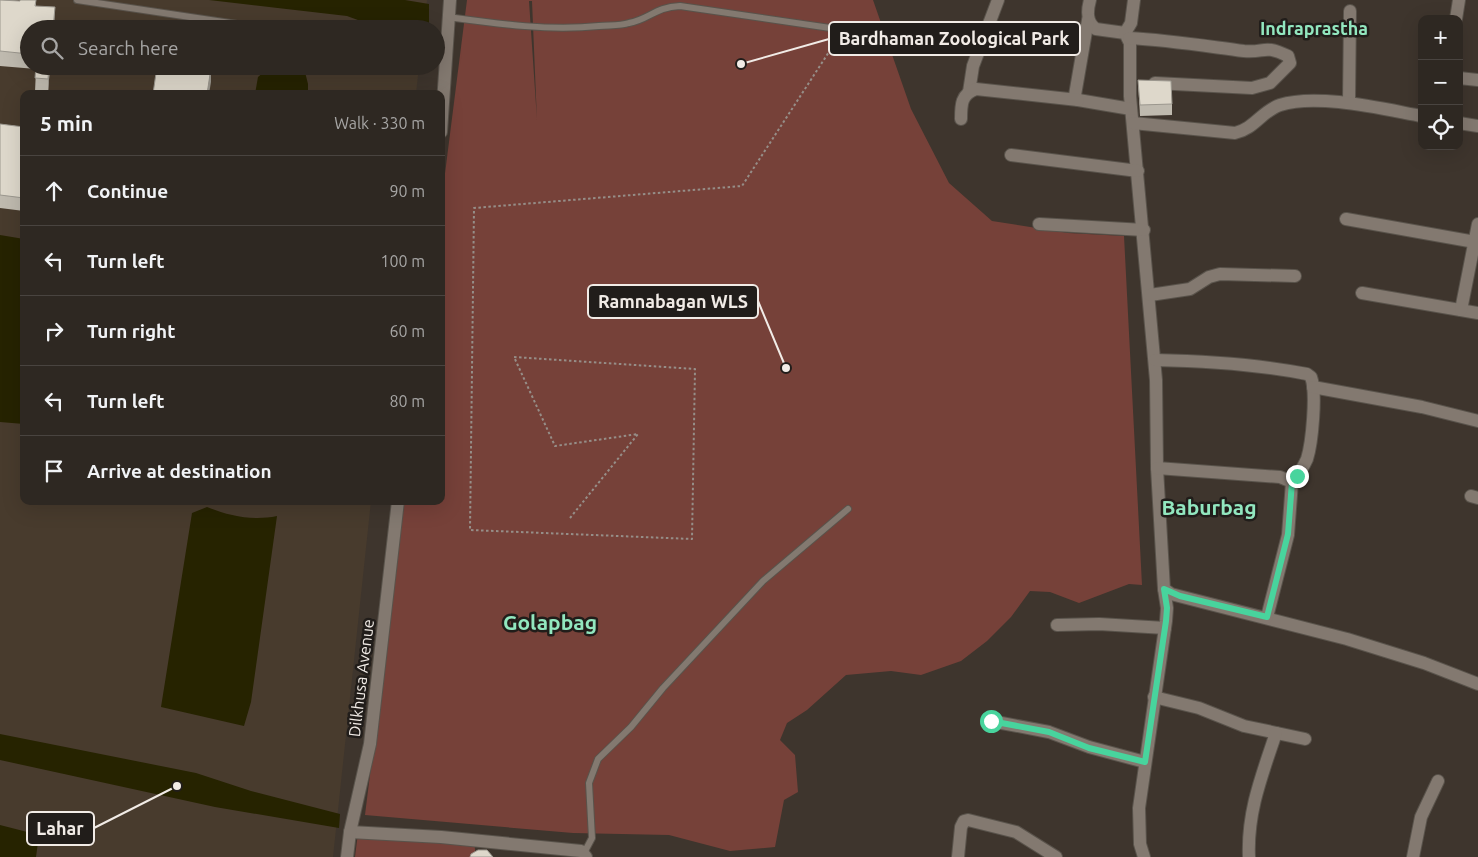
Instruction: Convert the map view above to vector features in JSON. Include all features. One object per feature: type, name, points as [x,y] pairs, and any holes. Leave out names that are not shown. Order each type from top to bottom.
[{"type":"street","points":[[446,78],[452,70],[450,0]]},
{"type":"street","points":[[445,42],[457,0]]},
{"type":"street","points":[[969,92],[973,66],[998,0]]},
{"type":"street","points":[[1078,100],[1075,86],[1088,20],[1087,8],[1090,0]]},
{"type":"street","points":[[1134,0],[1127,36],[1131,109],[1155,360],[1157,468],[1164,589],[1167,608],[1145,762],[1138,827],[1144,857]]},
{"type":"street","points":[[1457,15],[1459,0]]},
{"type":"street","points":[[1348,102],[1350,11]]},
{"type":"street","points":[[1088,20],[1096,29],[1127,36],[1172,40],[1245,51],[1274,49],[1288,56],[1290,63],[1270,83],[1252,88],[1130,82]]},
{"type":"street","points":[[445,75],[445,90]]},
{"type":"street","points":[[1463,78],[1478,80]]},
{"type":"street","points":[[960,119],[962,99],[969,92],[976,89],[1078,100],[1131,109]]},
{"type":"street","points":[[1133,123],[1235,133],[1245,131],[1256,124],[1272,108],[1289,103],[1348,102],[1418,115]]},
{"type":"street","points":[[1463,124],[1478,126]]},
{"type":"street","points":[[1011,155],[1138,171]]},
{"type":"street","points":[[1346,219],[1475,242]]},
{"type":"street","points":[[1039,224],[1144,230]]},
{"type":"street","points":[[1461,310],[1478,224]]},
{"type":"street","points":[[1150,295],[1190,289],[1209,277],[1220,274],[1295,276]]},
{"type":"street","points":[[1362,293],[1478,313]]},
{"type":"street","points":[[1155,360],[1262,365],[1307,374],[1311,378],[1313,387],[1310,450],[1301,471],[1292,482],[1288,534],[1267,617]]},
{"type":"street","points":[[1313,387],[1422,407],[1478,421]]},
{"type":"street","points":[[1157,468],[1280,477],[1292,482]]},
{"type":"street","name":"Dilkhusa Avenue","points":[[347,857],[350,832],[370,744],[398,505]]},
{"type":"street","points":[[1164,589],[1180,596],[1267,617],[1424,663],[1478,684]]},
{"type":"street","points":[[1057,625],[1099,624],[1165,628]]},
{"type":"street","points":[[1154,696],[1199,708],[1244,726],[1305,739]]},
{"type":"street","points":[[991,721],[1049,732],[1089,748],[1145,762]]},
{"type":"street","points":[[1250,857],[1250,819],[1253,801],[1276,733]]},
{"type":"street","points":[[1414,857],[1421,818],[1438,782]]},
{"type":"street","points":[[958,857],[961,827],[964,821],[968,820],[1016,832],[1056,857]]},
{"type":"street","points":[[350,832],[441,837],[581,851],[585,855]]},
{"type":"lane","points":[[77,0],[210,20]]},
{"type":"lane","points":[[452,18],[540,29],[585,27],[629,24],[643,19],[660,8],[680,6],[844,30]]},
{"type":"lane","points":[[585,855],[592,838],[589,783],[598,758],[631,727],[663,688],[763,582],[848,509]]},
{"type":"path","points":[[570,518],[638,434],[555,446],[514,356],[695,369],[692,540],[470,530],[474,208],[742,186],[844,30]]},
{"type":"shaded area","points":[[0,0],[427,0],[425,20],[20,20],[20,75],[418,75],[416,90],[20,90],[20,505],[371,505],[333,857],[0,857]]},
{"type":"shaded area","points":[[209,0],[405,0],[429,4],[429,20],[358,20],[347,16]]},
{"type":"shaded area","points":[[467,0],[873,0],[911,109],[949,183],[992,221],[1068,233],[1124,236],[1142,585],[1129,584],[1079,603],[1050,592],[1030,591],[1011,617],[987,641],[961,661],[921,675],[891,671],[846,675],[807,710],[787,723],[780,740],[795,755],[798,792],[784,800],[775,847],[730,851],[669,835],[573,833],[365,815],[404,505],[445,505],[445,173]],"holes":[[[529,1],[532,1],[537,118]]]},
{"type":"shaded area","points":[[260,75],[306,75],[308,90],[256,90],[258,77]]},
{"type":"shaded area","points":[[0,235],[20,238],[20,424],[0,422]]},
{"type":"shaded area","points":[[207,507],[241,517],[277,516],[251,702],[244,726],[161,707],[192,513]]},
{"type":"shaded area","points":[[0,734],[196,773],[251,791],[340,814],[339,828],[215,807],[0,760]]},
{"type":"shaded area","points":[[0,825],[39,835],[36,857],[0,857]]},
{"type":"shaded area","points":[[358,833],[474,842],[476,857],[355,857]]},
{"type":"building","points":[[0,0],[36,0],[35,6],[55,7],[54,20],[20,20],[20,53],[0,51]]},
{"type":"building","points":[[35,75],[48,75],[48,79],[35,78]]},
{"type":"building","points":[[156,75],[210,75],[208,90],[154,90]]},
{"type":"building","points":[[1138,80],[1171,81],[1172,104],[1140,105]]},
{"type":"building","points":[[0,124],[20,126],[20,198],[0,195]]},
{"type":"building","points":[[478,850],[487,850],[493,857],[470,857],[471,854]]},
{"type":"place","name":"Bardhaman Zoological Park","points":[[741,64]]},
{"type":"place","name":"Ramnabagan WLS","points":[[786,368]]},
{"type":"place","name":"Lahar","points":[[177,786]]},
{"type":"district","name":"Indraprastha","points":[[1314,28]]},
{"type":"district","name":"Baburbag","points":[[1209,507]]},
{"type":"district","name":"Golapbag","points":[[550,622]]},
{"type":"route","points":[[991,721],[1049,732],[1089,748],[1145,762],[1166,621],[1167,608],[1164,589],[1171,594],[1267,617],[1288,534],[1292,482],[1297,476]]}]
